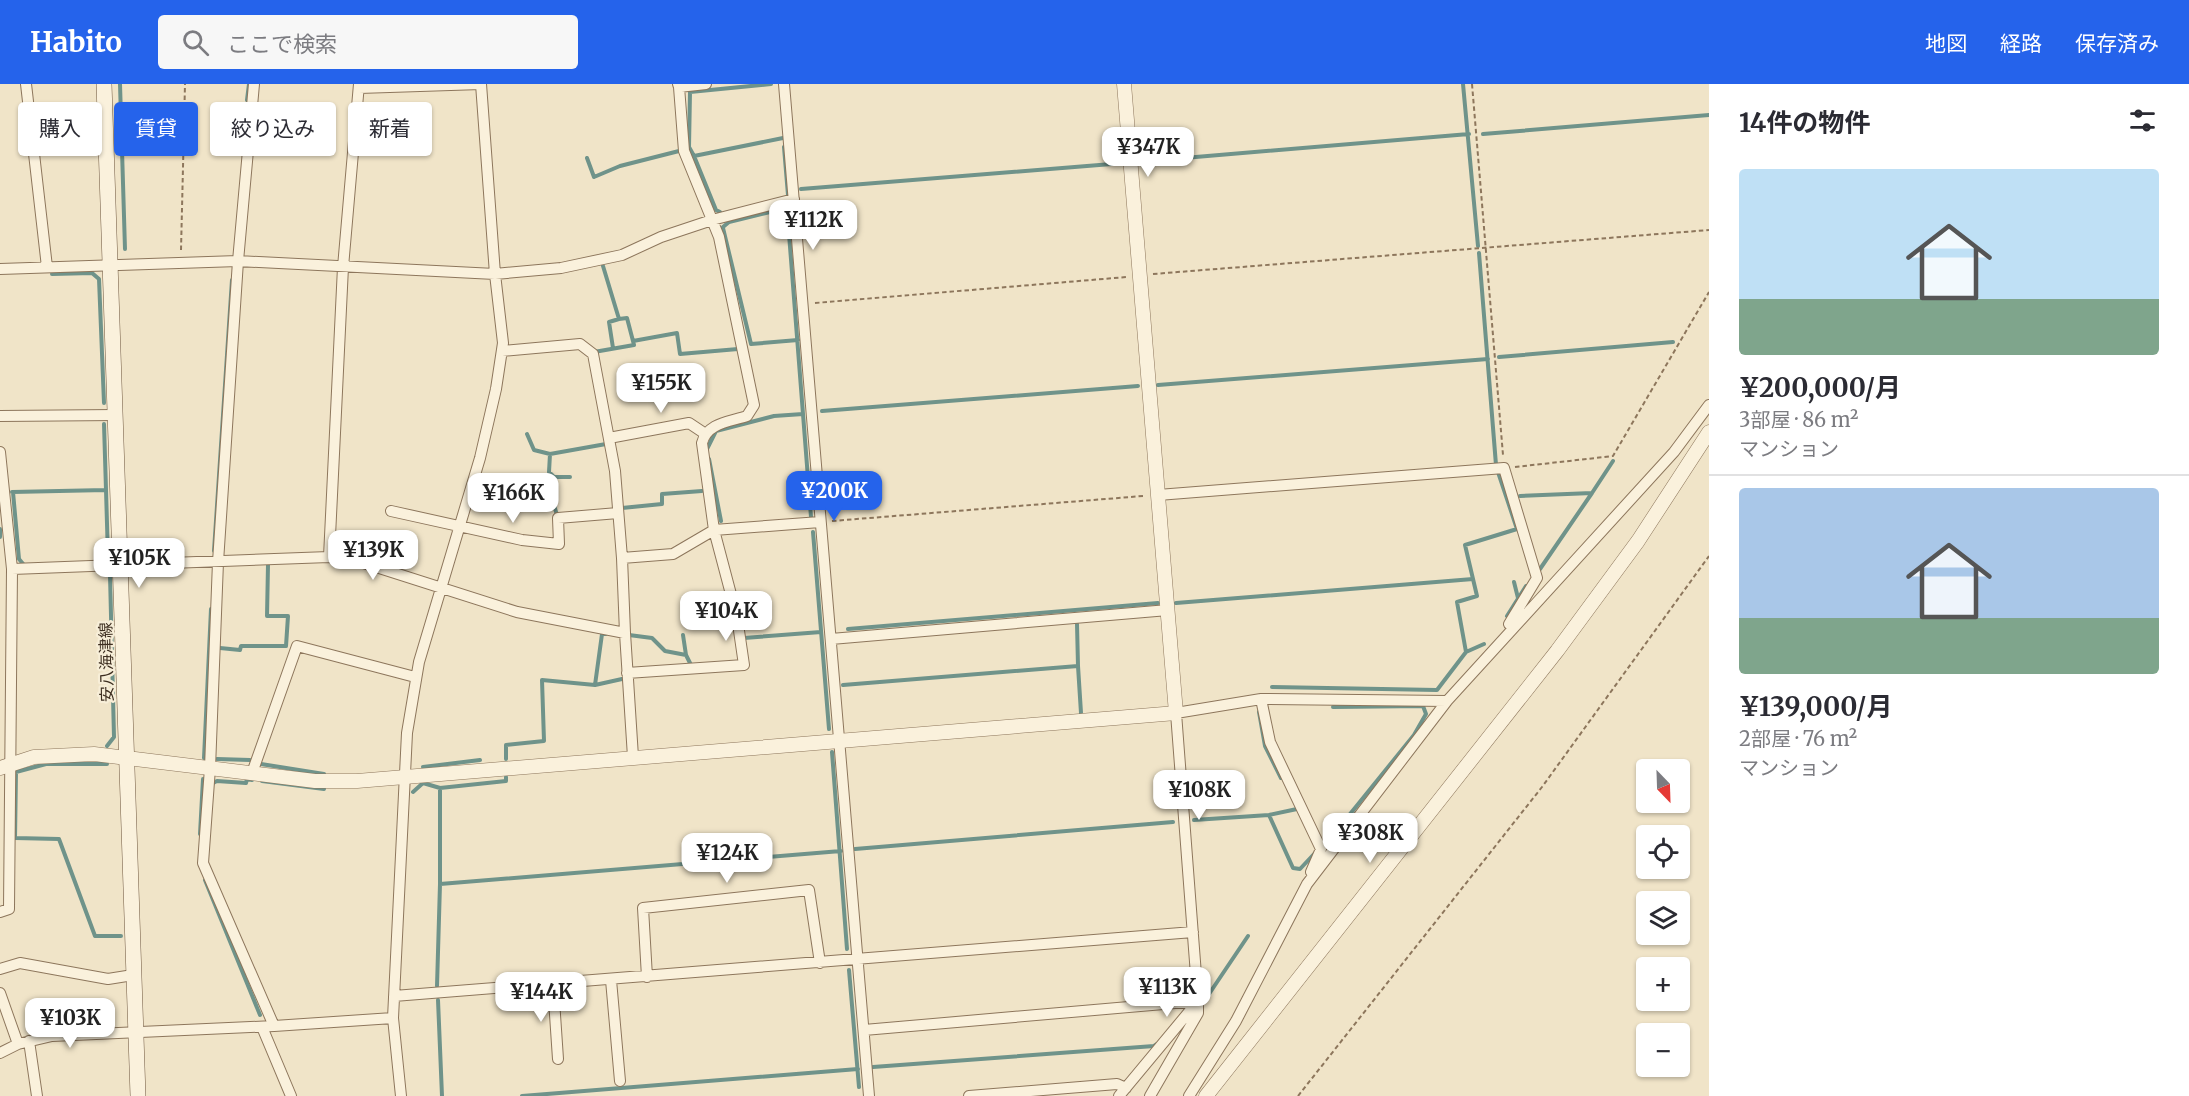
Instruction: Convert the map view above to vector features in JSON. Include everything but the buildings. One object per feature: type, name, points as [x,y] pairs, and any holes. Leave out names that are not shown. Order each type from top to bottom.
[{"type":"main road","name":"安八海津線","points":[[104,84],[138,1096]]},
{"type":"street","points":[[26,84],[47,267]]},
{"type":"street","points":[[254,84],[237,261],[218,562],[210,768],[203,863],[274,1026]]},
{"type":"street","points":[[329,557],[343,267],[359,86],[481,84],[495,274],[501,315],[502,351],[488,423],[416,676],[407,733],[393,1018],[401,1096]]},
{"type":"street","points":[[627,673],[744,665],[737,617],[714,530],[702,443],[704,433],[710,428],[747,416],[754,405],[719,237],[684,151],[679,85],[706,84]]},
{"type":"street","points":[[784,84],[869,1096]]},
{"type":"street","points":[[1124,84],[1198,1001],[1198,1013],[1150,1096]]},
{"type":"street","points":[[0,269],[237,261],[495,274],[561,268],[622,255],[661,237],[712,220],[794,200]]},
{"type":"street","points":[[502,351],[580,344],[593,354],[609,438],[618,513],[633,757]]},
{"type":"street","points":[[1307,884],[1447,701],[1674,452],[1709,405]]},
{"type":"street","points":[[0,417],[116,415]]},
{"type":"street","points":[[609,438],[689,423],[704,433]]},
{"type":"street","points":[[1206,1096],[1557,651],[1638,541],[1709,432]]},
{"type":"street","points":[[0,452],[12,569],[5,766],[9,909],[0,912]]},
{"type":"street","points":[[1158,495],[1504,468],[1537,578],[1497,644]]},
{"type":"street","points":[[391,511],[522,540],[559,544],[558,518],[618,513]]},
{"type":"street","points":[[622,558],[673,554],[714,530],[819,522]]},
{"type":"street","points":[[12,569],[329,557],[351,559],[517,612],[625,633]]},
{"type":"street","points":[[831,639],[1168,610]]},
{"type":"street","points":[[252,773],[297,646],[416,676]]},
{"type":"street","points":[[5,766],[34,757],[94,754],[315,781],[406,776],[1176,713],[1261,699],[1447,701]]},
{"type":"street","points":[[1189,1096],[1236,1022],[1307,884],[1321,849],[1270,742],[1261,699]]},
{"type":"street","points":[[647,977],[643,908],[809,890],[820,963]]},
{"type":"street","points":[[394,996],[1193,932]]},
{"type":"street","points":[[0,969],[20,963],[108,979],[133,975]]},
{"type":"street","points":[[611,980],[620,1082]]},
{"type":"street","points":[[553,985],[558,1059]]},
{"type":"street","points":[[0,993],[24,1042],[37,1096]]},
{"type":"street","points":[[864,1030],[1198,1001]]},
{"type":"street","points":[[969,1096],[1117,1083],[1123,1092],[1198,1001]]},
{"type":"street","points":[[0,1053],[24,1042],[52,1036],[262,1027],[393,1018]]},
{"type":"street","points":[[262,1027],[291,1096]]},
{"type":"path","points":[[181,262],[185,84]]},
{"type":"path","points":[[1472,84],[1504,468],[1613,456],[1709,292]]},
{"type":"path","points":[[804,304],[1709,230]]},
{"type":"path","points":[[819,522],[1158,495]]},
{"type":"path","points":[[1298,1096],[1542,787],[1709,556]]},
{"type":"green space","points":[[1187,969],[1188,991],[1182,998],[1160,999],[1159,970]]},
{"type":"waterway","points":[[120,84],[125,249]]},
{"type":"waterway","points":[[247,100],[249,84]]},
{"type":"waterway","points":[[694,156],[689,147],[690,92],[771,84]]},
{"type":"waterway","points":[[1463,84],[1478,246]]},
{"type":"waterway","points":[[1483,134],[1709,115]]},
{"type":"waterway","points":[[1137,162],[1469,134]]},
{"type":"waterway","points":[[720,212],[716,210],[694,156],[783,138]]},
{"type":"waterway","points":[[784,147],[788,195]]},
{"type":"waterway","points":[[587,158],[594,177],[620,166],[679,151]]},
{"type":"waterway","points":[[801,189],[1124,163]]},
{"type":"waterway","points":[[723,227],[729,222],[787,208],[811,517]]},
{"type":"waterway","points":[[723,228],[751,344],[798,340]]},
{"type":"waterway","points":[[1479,253],[1496,465]]},
{"type":"waterway","points":[[603,266],[619,319],[627,318],[633,341]]},
{"type":"waterway","points":[[52,274],[92,273],[99,279],[104,403]]},
{"type":"waterway","points":[[214,551],[232,280]]},
{"type":"waterway","points":[[613,348],[609,322],[619,319]]},
{"type":"waterway","points":[[594,352],[634,345],[633,341],[677,333],[680,354],[738,349]]},
{"type":"waterway","points":[[1499,357],[1673,342]]},
{"type":"waterway","points":[[1158,385],[1488,359]]},
{"type":"waterway","points":[[822,411],[1138,386]]},
{"type":"waterway","points":[[707,449],[716,431],[774,416],[803,414]]},
{"type":"waterway","points":[[104,424],[106,490]]},
{"type":"waterway","points":[[527,434],[534,450],[550,454],[606,444]]},
{"type":"waterway","points":[[550,454],[549,472],[554,477],[570,477]]},
{"type":"waterway","points":[[709,459],[721,521]]},
{"type":"waterway","points":[[1592,493],[1613,461]]},
{"type":"waterway","points":[[1272,687],[1437,690],[1466,652],[1457,602],[1477,596],[1465,545],[1517,529],[1498,472]]},
{"type":"waterway","points":[[549,489],[557,515]]},
{"type":"waterway","points":[[12,492],[106,490],[108,557]]},
{"type":"waterway","points":[[622,508],[662,504],[662,494],[702,491]]},
{"type":"waterway","points":[[13,492],[19,559],[24,565]]},
{"type":"waterway","points":[[1520,496],[1592,493],[1540,569]]},
{"type":"waterway","points":[[0,529],[0,537]]},
{"type":"waterway","points":[[813,532],[829,729]]},
{"type":"waterway","points":[[220,648],[240,650],[241,646],[286,646],[288,616],[267,616],[268,565]]},
{"type":"waterway","points":[[107,746],[114,737],[110,575]]},
{"type":"waterway","points":[[1176,603],[1473,579]]},
{"type":"waterway","points":[[1514,582],[1518,598]]},
{"type":"waterway","points":[[1507,616],[1526,586]]},
{"type":"waterway","points":[[848,629],[1158,603]]},
{"type":"waterway","points":[[204,758],[211,609]]},
{"type":"waterway","points":[[843,685],[1078,666],[1077,624]]},
{"type":"waterway","points":[[744,638],[821,632]]},
{"type":"waterway","points":[[506,759],[506,745],[544,741],[542,680],[595,685],[602,634],[606,634]]},
{"type":"waterway","points":[[629,635],[652,638],[665,651],[686,655]]},
{"type":"waterway","points":[[683,635],[686,655],[691,665]]},
{"type":"waterway","points":[[1466,652],[1484,644]]},
{"type":"waterway","points":[[1078,666],[1081,713]]},
{"type":"waterway","points":[[595,685],[622,679]]},
{"type":"waterway","points":[[1325,845],[1414,735],[1426,714],[1423,706],[1333,707]]},
{"type":"waterway","points":[[1259,712],[1265,746],[1281,778]]},
{"type":"waterway","points":[[832,752],[847,949]]},
{"type":"waterway","points":[[217,759],[250,760]]},
{"type":"waterway","points":[[423,767],[480,760]]},
{"type":"waterway","points":[[107,764],[46,764],[16,772],[15,838],[59,839],[95,936],[121,936]]},
{"type":"waterway","points":[[261,764],[324,774]]},
{"type":"waterway","points":[[413,792],[423,783],[440,788],[506,781],[506,777]]},
{"type":"waterway","points":[[200,834],[203,779]]},
{"type":"waterway","points":[[213,783],[217,781],[246,783],[247,779],[252,780]]},
{"type":"waterway","points":[[262,781],[324,789]]},
{"type":"waterway","points":[[440,788],[440,884],[841,851]]},
{"type":"waterway","points":[[1194,820],[1269,815],[1297,809]]},
{"type":"waterway","points":[[1269,815],[1293,868],[1300,869],[1315,853]]},
{"type":"waterway","points":[[855,849],[1173,822]]},
{"type":"waterway","points":[[205,880],[260,1015]]},
{"type":"waterway","points":[[437,986],[440,884]]},
{"type":"waterway","points":[[1209,994],[1248,936]]},
{"type":"waterway","points":[[849,970],[859,1087]]},
{"type":"waterway","points":[[438,1000],[442,1096]]},
{"type":"waterway","points":[[873,1067],[1157,1044]]},
{"type":"waterway","points":[[522,1096],[858,1069]]}]
